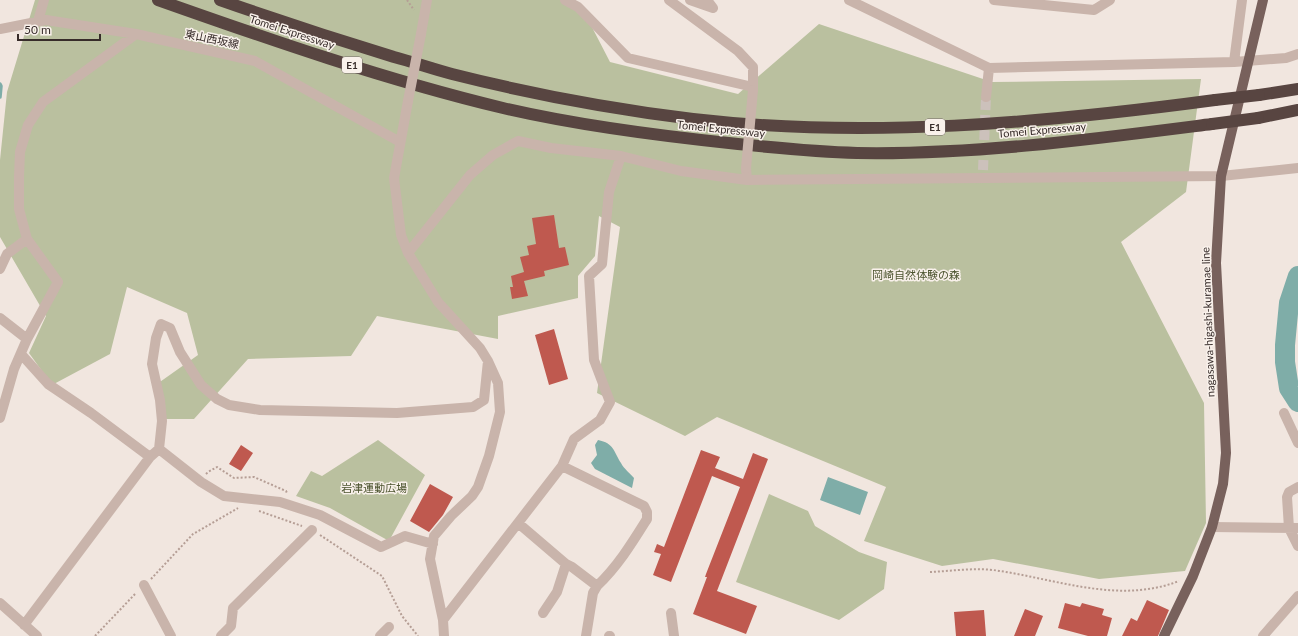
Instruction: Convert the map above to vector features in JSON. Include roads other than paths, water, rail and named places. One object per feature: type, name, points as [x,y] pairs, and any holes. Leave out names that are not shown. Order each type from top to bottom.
[{"type":"highway","name":"Tomei Expressway","points":[[158,0],[317,55],[413,84],[504,108],[654,135],[773,148],[855,153],[933,153],[1052,143],[1131,134],[1258,118],[1298,110]]},
{"type":"highway","name":"Tomei Expressway","points":[[220,0],[339,40],[451,74],[619,109],[696,119],[774,126],[885,128],[1027,121],[1132,111],[1298,89]]},
{"type":"main road","name":"nagasawa-higashi-kuramae line","points":[[1164,636],[1193,576],[1212,527],[1223,484],[1226,453],[1216,263],[1221,176],[1263,0]]},
{"type":"street","points":[[38,21],[44,0]]},
{"type":"street","points":[[427,0],[394,178],[402,235],[408,253],[438,302],[480,348],[488,361],[498,383],[500,412],[489,456],[478,487],[472,496],[451,516],[434,536],[430,559],[443,620],[444,636]]},
{"type":"street","points":[[565,0],[578,7],[628,58],[753,88]]},
{"type":"street","points":[[669,0],[738,51],[753,67],[753,88],[746,168],[747,180]]},
{"type":"street","points":[[690,0],[713,8],[707,0]]},
{"type":"street","points":[[849,0],[989,68],[1234,62],[1286,58],[1298,54]]},
{"type":"street","points":[[994,0],[1094,10],[1110,0]]},
{"type":"street","points":[[1234,62],[1242,0]]},
{"type":"street","name":"東山西坂線","points":[[0,29],[46,20],[136,34],[255,61],[400,142]]},
{"type":"street","points":[[0,418],[14,369],[27,339],[58,282],[27,239],[19,209],[20,152],[28,125],[42,102],[136,34]]},
{"type":"street","points":[[986,97],[989,68]]},
{"type":"street","points":[[408,253],[470,175],[493,155],[518,141],[550,148],[621,156],[681,171],[747,180],[982,174],[1221,176],[1298,168]]},
{"type":"street","points":[[443,620],[562,466],[574,439],[600,420],[610,402],[594,360],[589,276],[602,264],[609,192],[621,156]]},
{"type":"street","points":[[0,269],[7,254],[27,239]]},
{"type":"street","points":[[0,318],[27,339]]},
{"type":"street","points":[[24,625],[150,457],[159,449],[162,421],[160,400],[152,364],[156,338],[161,324],[170,328],[180,352],[201,385],[217,399],[229,405],[260,410],[397,413],[473,407],[484,400],[488,361]]},
{"type":"street","points":[[21,354],[48,384],[91,413],[150,457]]},
{"type":"street","points":[[1284,413],[1298,443]]},
{"type":"street","points":[[159,449],[201,482],[224,496],[280,502],[293,506],[320,515],[381,547],[405,536],[433,544]]},
{"type":"street","points":[[562,466],[644,506],[647,512],[647,519],[625,555],[593,593],[586,636]]},
{"type":"street","points":[[1298,487],[1289,492],[1287,497],[1298,546]]},
{"type":"street","points":[[518,523],[566,564],[572,566],[598,586]]},
{"type":"street","points":[[1212,527],[1294,528]]},
{"type":"street","points":[[221,636],[231,626],[233,608],[312,530]]},
{"type":"street","points":[[544,613],[557,592],[566,564]]},
{"type":"street","points":[[144,585],[171,636]]},
{"type":"street","points":[[1263,636],[1298,596]]},
{"type":"street","points":[[0,603],[36,636]]},
{"type":"street","points":[[671,613],[674,636]]},
{"type":"street","points":[[380,636],[389,628]]},
{"type":"water","points":[[598,440],[607,443],[610,446],[625,469],[634,478],[632,488],[595,469],[591,463],[597,455],[595,445]]},
{"type":"water","points":[[828,477],[868,492],[860,515],[820,500]]},
{"type":"waterway","points":[[0,84],[0,97]]},
{"type":"waterway","points":[[1298,276],[1289,303],[1285,345],[1285,362],[1289,388],[1298,402]]},
{"type":"tunnel","points":[[983,170],[986,97]]},
{"type":"park label","name":"岡崎自然体験の森","points":[[916,275]]},
{"type":"park label","name":"岩津運動広場","points":[[374,488]]}]
